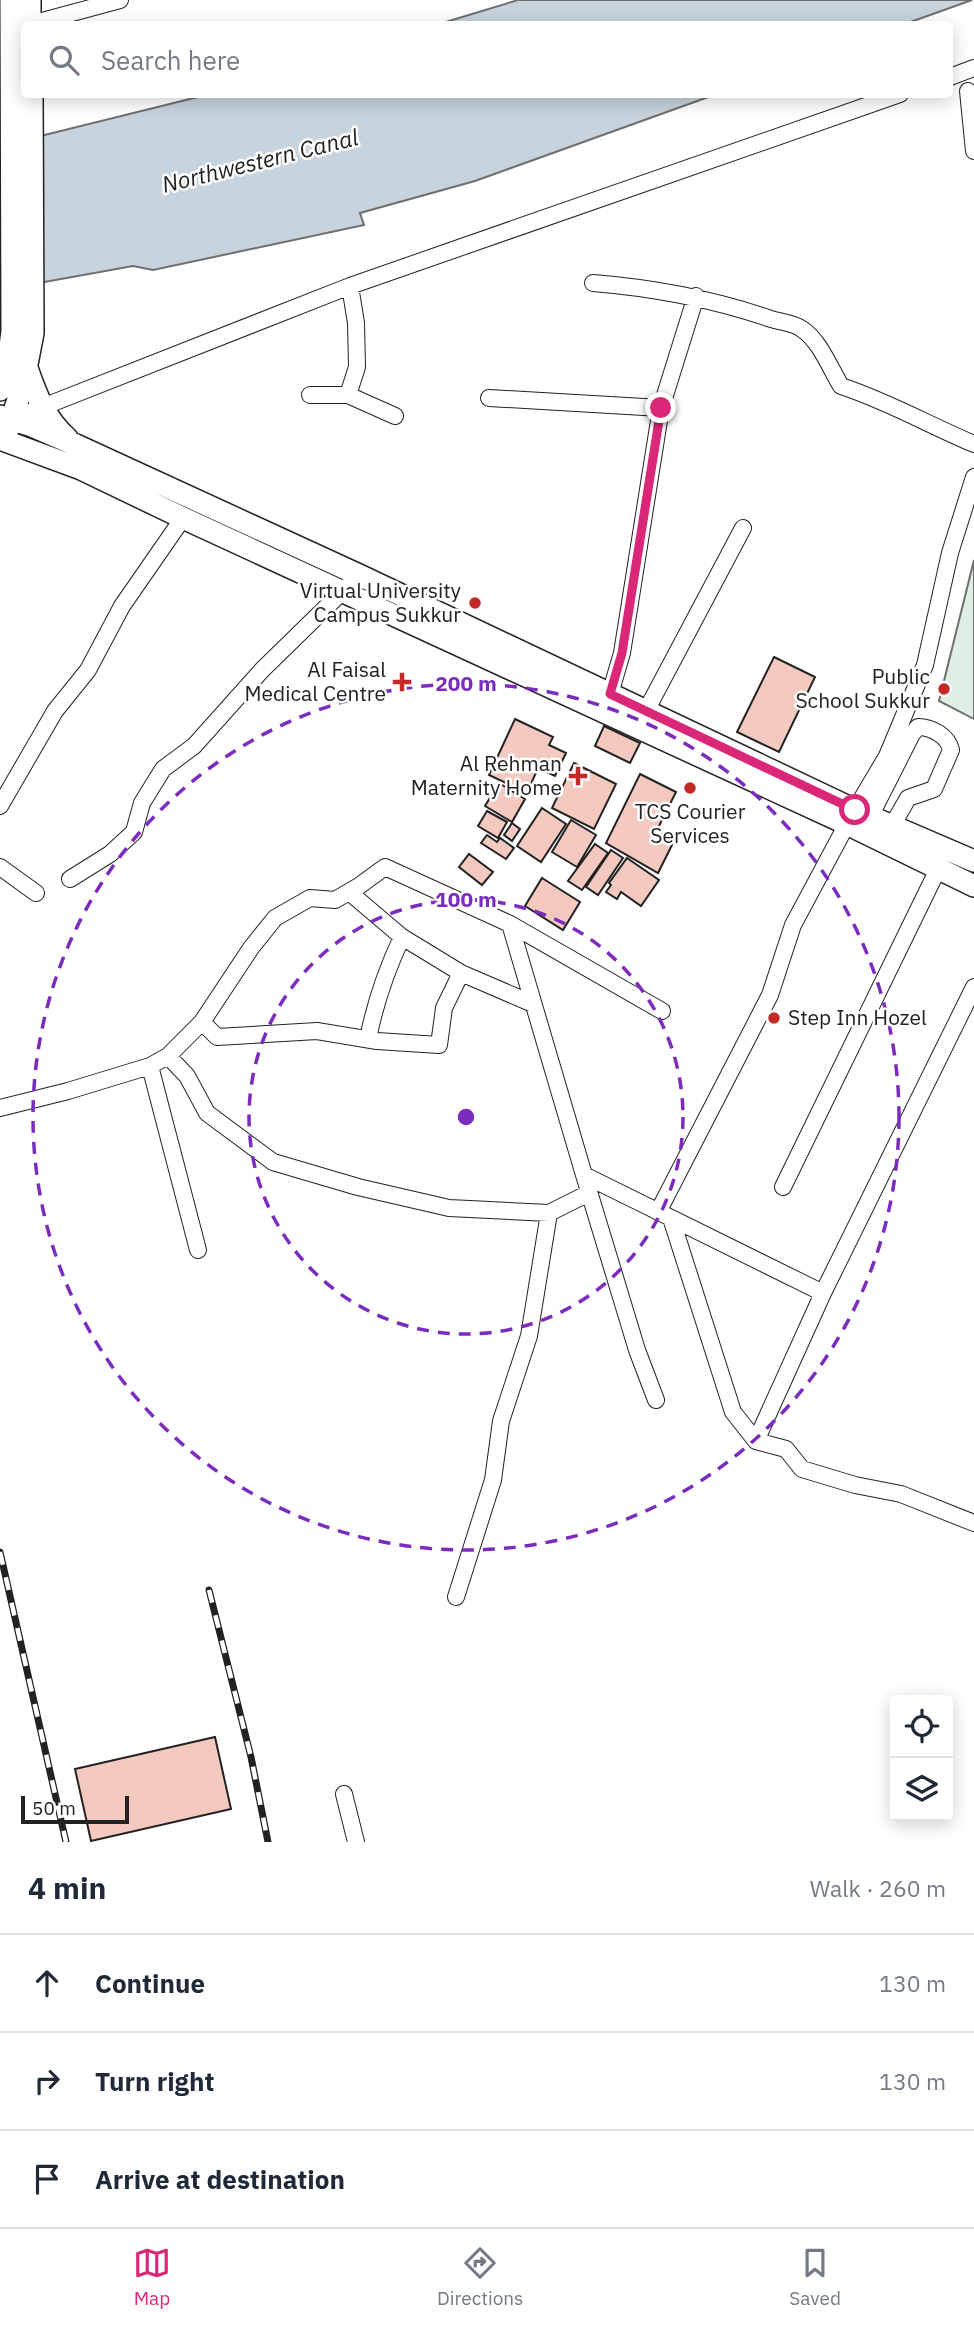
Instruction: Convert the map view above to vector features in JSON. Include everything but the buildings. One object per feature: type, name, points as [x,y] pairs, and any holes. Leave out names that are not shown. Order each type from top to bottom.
[{"type":"main road","points":[[19,17],[21,46]]},
{"type":"main road","points":[[25,105],[22,332],[12,367],[2,439],[81,469],[183,519],[343,591],[857,817],[892,826],[974,862]]},
{"type":"main road","points":[[12,367],[61,433],[76,445]]},
{"type":"main road","points":[[0,390],[12,367]]},
{"type":"main road","points":[[6,417],[76,445],[359,575],[646,711],[857,817],[938,869],[974,886]]},
{"type":"street","points":[[19,17],[120,0]]},
{"type":"street","points":[[953,76],[974,68]]},
{"type":"street","points":[[968,91],[974,151]]},
{"type":"street","points":[[6,417],[42,407],[350,286],[889,98]]},
{"type":"street","points":[[593,283],[696,296],[801,328],[819,347],[841,386],[877,397],[919,420],[974,443]]},
{"type":"street","points":[[348,395],[357,367],[356,323],[350,286]]},
{"type":"street","points":[[610,694],[622,653],[661,408],[696,296]]},
{"type":"street","points":[[310,396],[348,395],[396,416]]},
{"type":"street","points":[[489,398],[661,408]]},
{"type":"street","points":[[857,817],[887,756],[925,664],[950,553],[974,477]]},
{"type":"street","points":[[0,806],[55,711],[88,670],[122,606],[183,519]]},
{"type":"street","points":[[646,711],[743,528]]},
{"type":"street","points":[[70,879],[110,854],[134,832],[142,803],[163,769],[194,746],[262,670],[359,575]]},
{"type":"street","points":[[892,826],[908,798],[934,789],[951,750],[950,743],[944,736],[925,727],[918,727],[912,734],[857,817],[793,925],[770,995],[664,1215],[733,1412],[756,1441],[786,1449],[802,1469],[855,1485],[901,1494],[974,1523]]},
{"type":"street","points":[[0,867],[36,893]]},
{"type":"street","points":[[0,1108],[150,1066],[169,1056],[202,1022],[251,948],[275,918],[310,898],[335,900],[385,867],[510,924],[662,1011]]},
{"type":"street","points":[[783,1186],[938,869]]},
{"type":"street","points":[[349,892],[402,937],[461,973],[533,1004]]},
{"type":"street","points":[[510,924],[583,1175],[637,1350],[656,1400]]},
{"type":"street","points":[[368,1039],[375,1004],[402,937]]},
{"type":"street","points":[[202,1022],[217,1037],[317,1031],[368,1039],[439,1045],[444,1008],[461,973]]},
{"type":"street","points":[[756,1441],[823,1293],[974,987]]},
{"type":"street","points":[[169,1056],[187,1076],[207,1113],[274,1162],[358,1187],[449,1208],[549,1213],[589,1193]]},
{"type":"street","points":[[150,1066],[198,1250]]},
{"type":"street","points":[[583,1175],[823,1293]]},
{"type":"street","points":[[457,1597],[493,1480],[501,1421],[529,1336],[549,1213]]},
{"type":"street","points":[[344,1794],[356,1842]]},
{"type":"green space","points":[[974,560],[974,719],[939,701]]},
{"type":"water","points":[[518,0],[972,0],[913,21],[449,21]]},
{"type":"water","name":"Northwestern Canal","points":[[194,98],[706,98],[475,181],[360,213],[364,225],[153,270],[133,266],[0,290],[0,146]]},
{"type":"railway","points":[[0,1552],[66,1842]]},
{"type":"railway","points":[[209,1590],[251,1757],[268,1842]]},
{"type":"place","name":"Virtual University Campus Sukkur","points":[[475,603]]},
{"type":"place","name":"Al Faisal Medical Centre","points":[[402,682]]},
{"type":"place","name":"Public School Sukkur","points":[[944,689]]},
{"type":"place","name":"Al Rehman Maternity Home","points":[[578,776]]},
{"type":"place","name":"TCS Courier Services","points":[[690,788]]},
{"type":"place","name":"Step Inn Hozel","points":[[774,1018]]},
{"type":"route","points":[[661,408],[622,653],[610,694],[855,810]]}]
